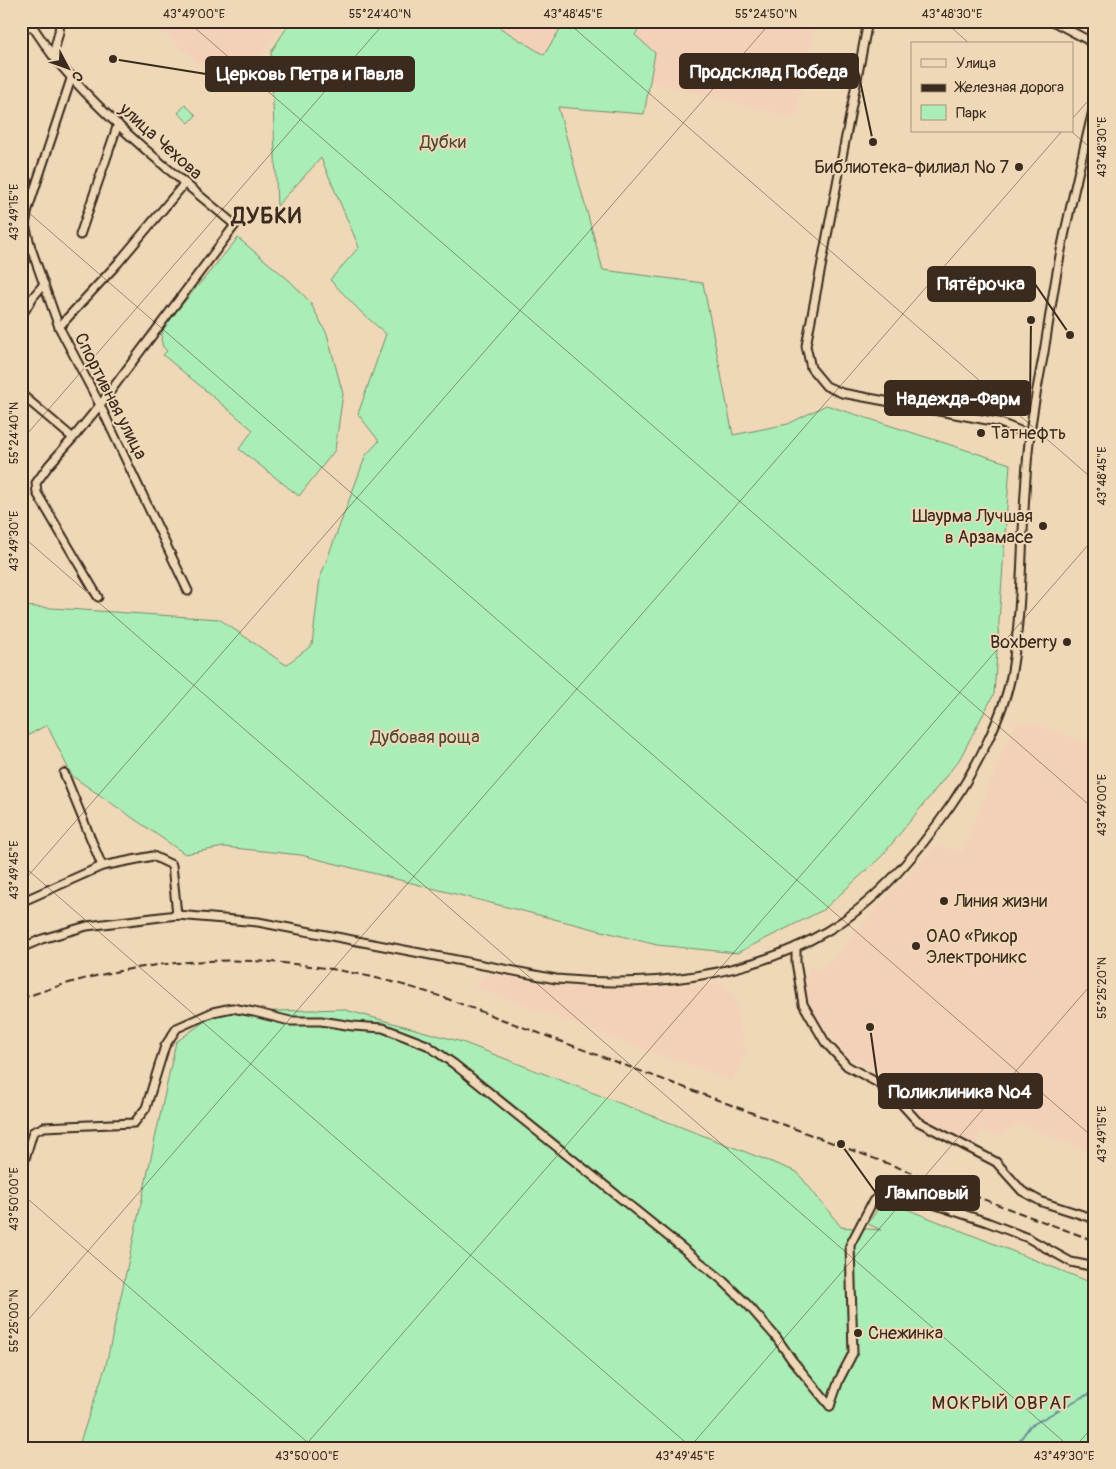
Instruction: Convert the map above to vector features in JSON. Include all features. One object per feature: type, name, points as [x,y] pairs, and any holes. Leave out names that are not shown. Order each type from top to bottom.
[{"type":"street","points":[[53,55],[60,21]]},
{"type":"street","points":[[868,21],[806,346],[811,368],[826,386],[842,393],[998,422],[1030,435]]},
{"type":"street","points":[[1052,21],[1086,39],[1095,47]]},
{"type":"street","points":[[21,32],[30,23]]},
{"type":"street","name":"улица Чехова","points":[[30,23],[53,55],[118,124],[235,225],[100,405]]},
{"type":"street","name":"Спортивная улица","points":[[72,76],[24,208],[25,225],[31,248],[59,327],[100,405],[188,591]]},
{"type":"street","points":[[21,948],[42,939],[87,926],[177,914],[258,922],[556,979],[594,983],[647,982],[707,974],[755,962],[796,947],[826,932],[846,919],[888,883],[928,839],[965,784],[1002,705],[1012,673],[1019,603],[1030,435],[1062,243],[1095,102]]},
{"type":"street","points":[[80,235],[118,124]]},
{"type":"street","points":[[59,327],[118,262],[185,183]]},
{"type":"street","points":[[21,317],[33,297],[44,284]]},
{"type":"street","points":[[21,394],[73,438]]},
{"type":"street","points":[[98,597],[37,493],[36,483],[100,405]]},
{"type":"street","points":[[64,773],[102,866]]},
{"type":"street","points":[[21,902],[102,866],[153,856],[172,865],[177,914]]},
{"type":"street","points":[[796,947],[796,962],[803,1004],[825,1042],[846,1066],[886,1088],[917,1121],[996,1162],[1022,1191],[1042,1202],[1095,1219]]},
{"type":"street","points":[[21,1172],[33,1132],[44,1127],[134,1123],[146,1108],[166,1046],[176,1028],[212,1012],[232,1008],[290,1021],[321,1020],[353,1026],[383,1028],[427,1045],[511,1108],[721,1280],[776,1337],[792,1360],[830,1406],[839,1380],[853,1353],[850,1245],[873,1201],[879,1196],[888,1195],[918,1199],[988,1222],[1028,1238],[1071,1262],[1095,1267]]},
{"type":"shaded area","points":[[150,21],[284,21],[260,57],[230,90]]},
{"type":"shaded area","points":[[489,21],[565,21],[544,55]]},
{"type":"shaded area","points":[[643,21],[816,21],[795,118],[650,82],[655,53],[635,35]]},
{"type":"shaded area","points":[[1017,721],[1044,727],[1095,746],[1095,1154],[1019,1124],[997,1136],[982,1130],[975,1145],[920,1118],[897,1080],[849,1057],[813,1013],[804,995],[808,966],[824,970],[875,909],[938,845],[962,852],[1001,755]]},
{"type":"shaded area","points":[[490,973],[557,986],[628,989],[723,984],[735,999],[746,1054],[732,1081],[474,987]]},
{"type":"green space","points":[[291,21],[489,21],[544,55],[565,21],[643,21],[635,35],[655,53],[644,114],[558,107],[603,270],[703,283],[733,435],[788,424],[826,405],[1010,464],[994,694],[959,760],[882,856],[823,910],[737,953],[657,945],[301,855],[224,847],[185,854],[72,776],[47,725],[21,739],[21,606],[219,619],[286,665],[312,645],[320,578],[366,455],[379,441],[358,414],[386,334],[361,312],[330,280],[359,247],[321,158],[277,206],[271,52]]},
{"type":"green space","points":[[185,105],[196,115],[189,123],[178,113]]},
{"type":"green space","points":[[238,238],[290,281],[310,302],[327,334],[343,394],[335,450],[299,496],[239,449],[253,430],[163,355],[167,351],[163,347],[161,339],[164,326]]},
{"type":"green space","points":[[342,1009],[462,1042],[797,1172],[841,1227],[881,1230],[868,1224],[882,1202],[909,1210],[1095,1284],[1095,1448],[78,1448],[106,1365],[176,1042],[216,1013]]},
{"type":"waterway","points":[[1014,1448],[1030,1426],[1082,1397],[1095,1392]]},
{"type":"railway","points":[[21,999],[73,982],[126,970],[179,963],[233,961],[286,963],[340,970],[393,982],[445,998],[1095,1241]]},
{"type":"place","name":"Церковь Петра и Павла","points":[[113,59]]},
{"type":"place","name":"Продсклад Победа","points":[[873,142]]},
{"type":"place","name":"Библиотека-филиал № 7","points":[[1019,167]]},
{"type":"place","name":"Надежда-Фарм","points":[[1031,320]]},
{"type":"place","name":"Пятёрочка","points":[[1070,335]]},
{"type":"place","name":"Татнефть","points":[[981,433]]},
{"type":"place","name":"Шаурма Лучшая в Арзамасе","points":[[1043,526]]},
{"type":"place","name":"Boxberry","points":[[1067,642]]},
{"type":"place","name":"Линия жизни","points":[[944,901]]},
{"type":"place","name":"ОАО «Рикор Электроникс","points":[[916,946]]},
{"type":"place","name":"Поликлиника №4","points":[[870,1027]]},
{"type":"place","name":"Ламповый","points":[[841,1144]]},
{"type":"place","name":"Снежинка","points":[[858,1333]]},
{"type":"district","name":"ДУБКИ","points":[[267,215]]},
{"type":"district","name":"МОКРЫЙ ОВРАГ","points":[[1002,1402]]},
{"type":"park label","name":"Дубки","points":[[443,142]]},
{"type":"park label","name":"Дубовая роща","points":[[425,737]]}]
